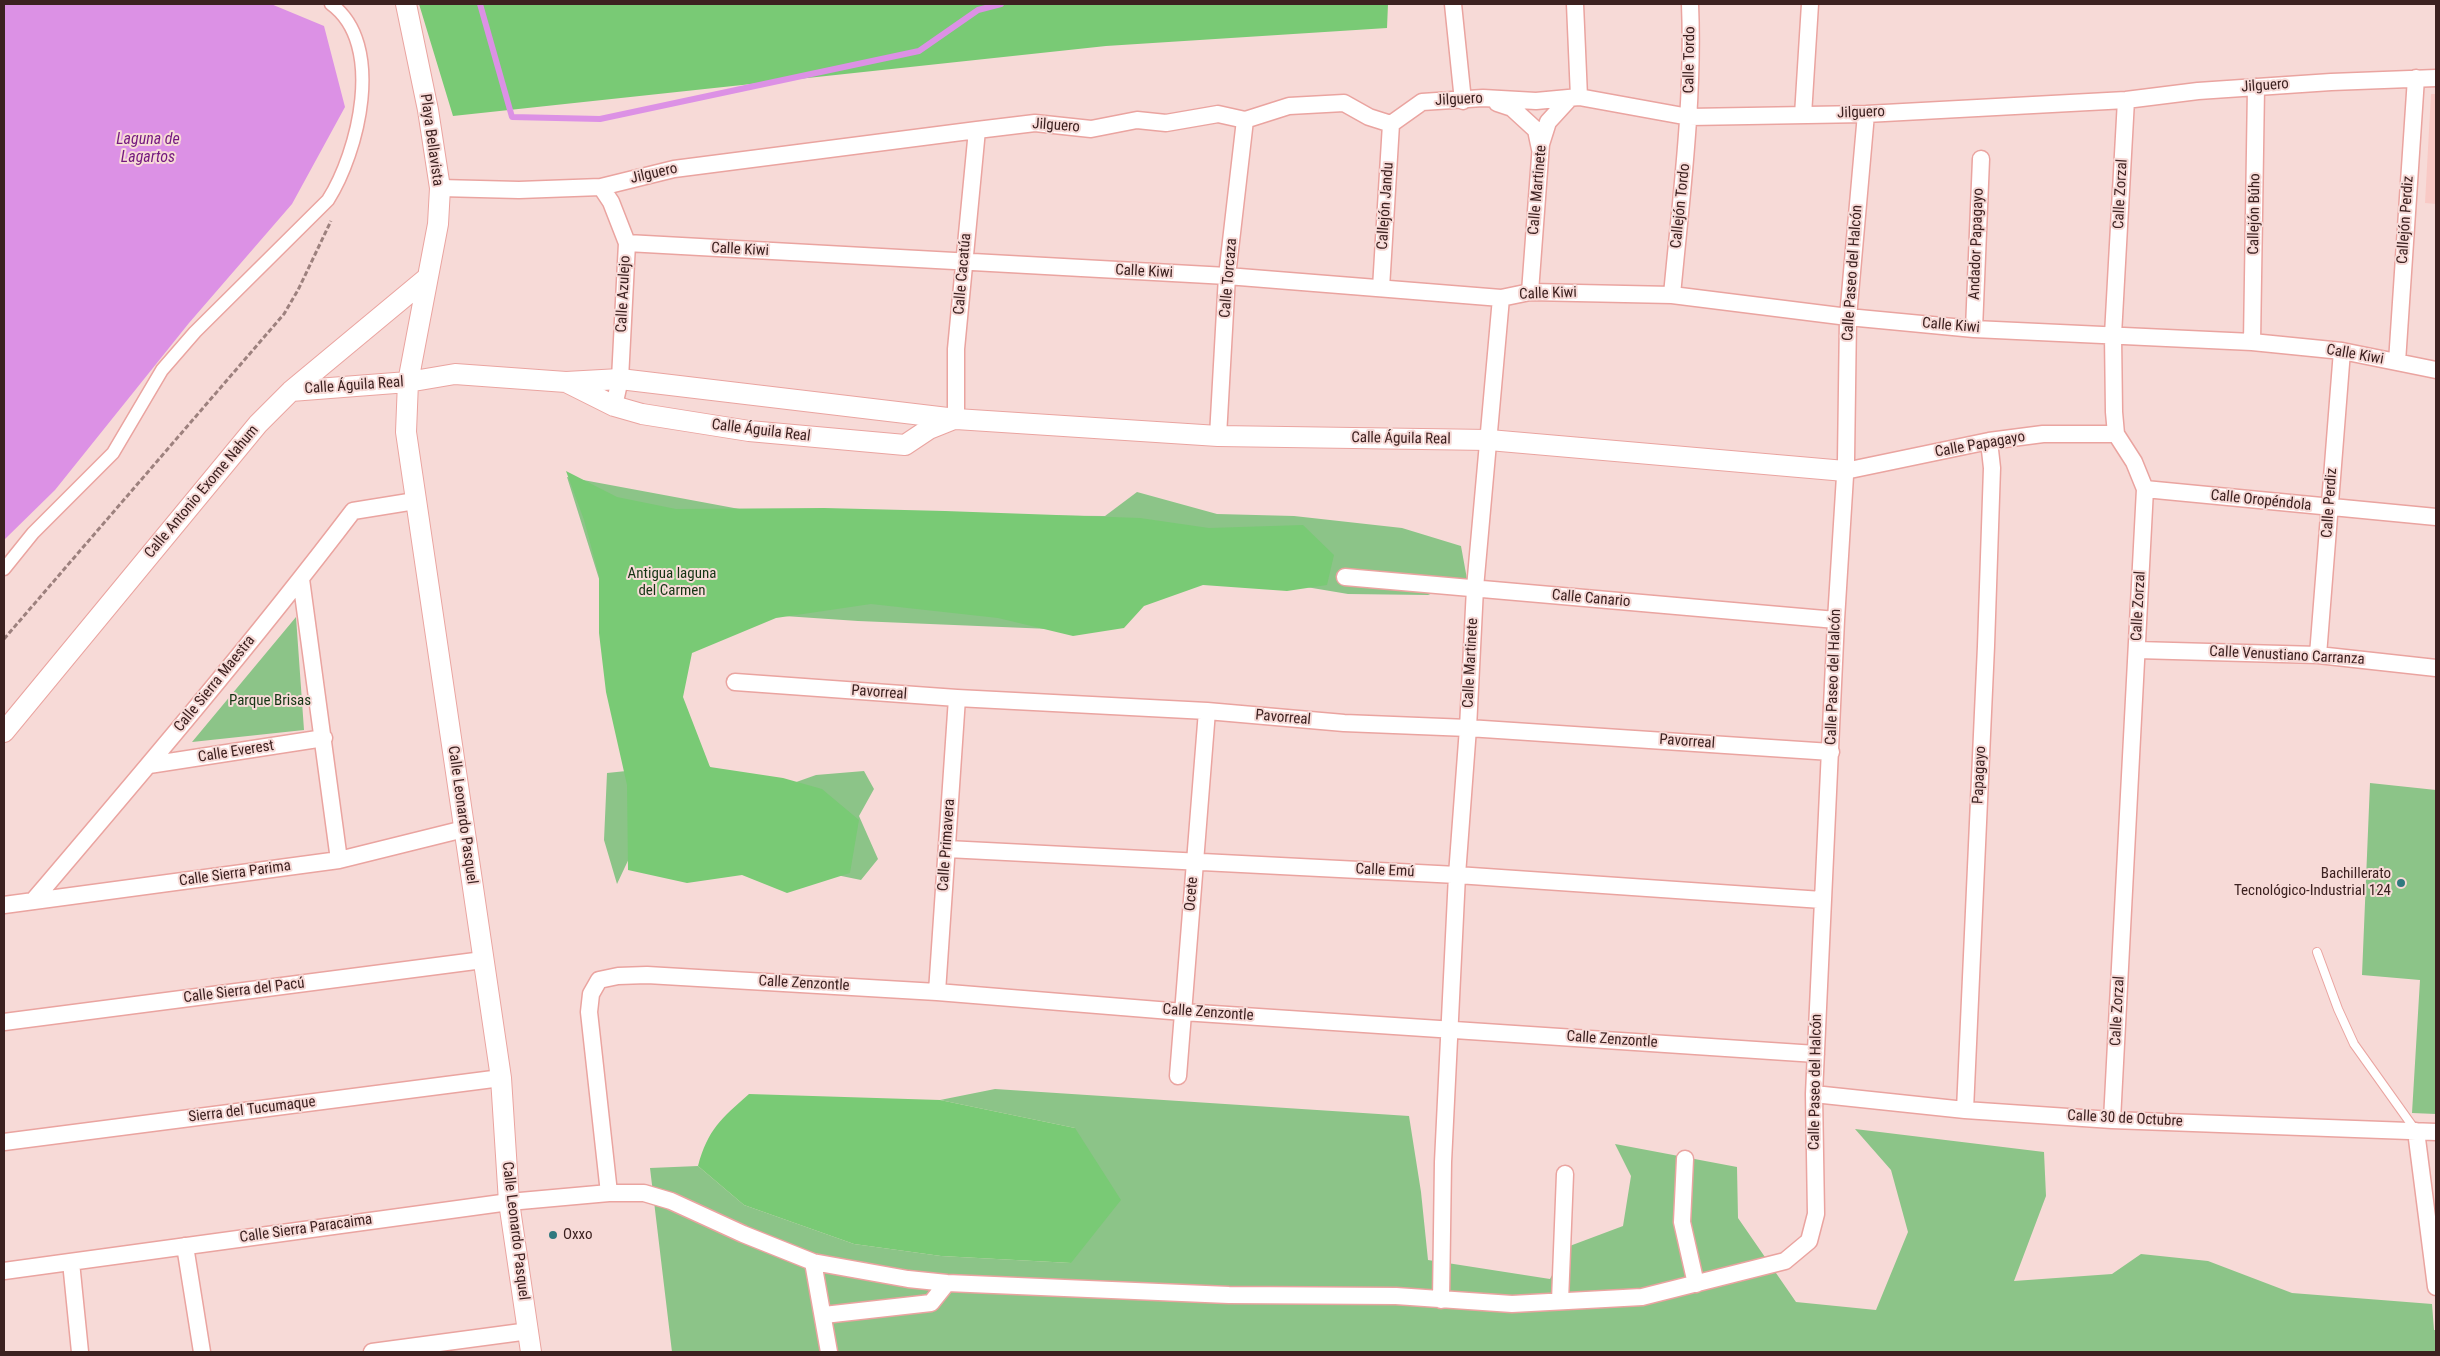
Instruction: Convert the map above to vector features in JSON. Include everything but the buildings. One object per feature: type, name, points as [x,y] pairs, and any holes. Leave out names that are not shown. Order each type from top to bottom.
[{"type":"street","points":[[4,569],[33,533],[113,453],[146,394],[167,363],[195,332],[328,200],[341,180],[353,148],[360,101],[361,59],[354,32],[332,4]]},
{"type":"street","name":"Playa Bellavista","points":[[406,4],[428,110],[440,188],[438,224],[427,278]]},
{"type":"street","points":[[1453,4],[1463,101]]},
{"type":"street","points":[[1574,97],[1575,4]]},
{"type":"street","name":"Calle Tordo","points":[[1689,117],[1692,42],[1690,4]]},
{"type":"street","points":[[1803,115],[1810,4]]},
{"type":"street","name":"Callejón Perdiz","points":[[2397,362],[2416,78]]},
{"type":"street","name":"Jilguero","points":[[1391,124],[1422,102],[1463,101],[1483,98],[1536,101],[1574,97],[1689,117],[1866,114],[2126,100],[2256,87],[2436,78]]},
{"type":"street","name":"Callejón Búho","points":[[2252,342],[2256,87]]},
{"type":"street","name":"Calle Martinete","points":[[1530,292],[1541,153],[1548,122],[1574,97]]},
{"type":"street","points":[[1483,98],[1512,108],[1536,130],[1541,153]]},
{"type":"street","name":"Calle Zorzal","points":[[2112,1120],[2145,489],[2134,462],[2116,434],[2113,335],[2126,100]]},
{"type":"street","points":[[1245,120],[1289,106],[1344,102],[1369,117],[1391,124]]},
{"type":"street","name":"Jilguero","points":[[440,188],[519,190],[601,186],[674,169],[1035,123],[1090,128],[1137,120],[1166,123],[1218,114],[1245,120]]},
{"type":"street","name":"Calle Paseo del Halcón","points":[[1809,1241],[1816,1214],[1814,1094],[1822,900],[1845,471],[1848,317],[1866,114]]},
{"type":"street","name":"Callejón Tordo","points":[[1672,295],[1689,117]]},
{"type":"street","name":"Calle Torcaza","points":[[1218,436],[1227,276],[1245,120]]},
{"type":"street","name":"Callejón Jandu","points":[[1381,288],[1391,124]]},
{"type":"street","name":"Calle Cacatúa","points":[[956,419],[956,349],[977,130]]},
{"type":"street","name":"Andador Papagayo","points":[[1974,328],[1980,159]]},
{"type":"street","name":"Calle Azulejo","points":[[601,186],[611,202],[627,244],[620,379],[614,406]]},
{"type":"street","name":"Calle Kiwi","points":[[627,244],[1227,276],[1501,298],[1530,292],[1672,295],[1848,317],[1974,328],[2252,342],[2342,350],[2436,370]]},
{"type":"street","name":"Calle Leonardo Pasquel","points":[[427,278],[408,382],[406,432],[501,1078],[509,1202],[531,1352]]},
{"type":"street","name":"Calle Antonio Exome Nahum","points":[[4,732],[258,424],[291,391],[427,278]]},
{"type":"street","name":"Calle Martinete","points":[[1441,1300],[1443,1162],[1457,875],[1468,728],[1475,588],[1501,298]]},
{"type":"street","name":"Calle Perdiz","points":[[2318,656],[2342,350]]},
{"type":"street","name":"Calle Águila Real","points":[[291,391],[408,382],[455,374],[566,382],[620,379],[956,419],[1218,436],[1489,440],[1845,471]]},
{"type":"street","name":"Calle Águila Real","points":[[566,382],[614,406],[642,414],[749,431],[905,445],[930,430],[956,419]]},
{"type":"street","name":"Calle Papagayo","points":[[1845,471],[1989,441],[2042,434],[2116,434]]},
{"type":"street","name":"Papagayo","points":[[1965,1110],[1986,646],[1992,468],[1989,441]]},
{"type":"street","name":"Calle Oropéndola","points":[[2145,489],[2436,517]]},
{"type":"street","name":"Calle Sierra Maestra","points":[[33,901],[149,765],[353,511],[415,501]]},
{"type":"street","name":"Calle Canario","points":[[1345,577],[1836,620]]},
{"type":"street","points":[[301,578],[324,738],[338,860]]},
{"type":"street","name":"Calle Venustiano Carranza","points":[[2137,650],[2318,656],[2436,668]]},
{"type":"street","name":"Pavorreal","points":[[735,682],[957,698],[1207,711],[1344,724],[1468,728],[1831,752]]},
{"type":"street","name":"Calle Primavera","points":[[937,992],[957,698]]},
{"type":"street","name":"Ocete","points":[[1178,1076],[1207,711]]},
{"type":"street","name":"Calle Everest","points":[[149,765],[324,738]]},
{"type":"street","name":"Calle Sierra Parima","points":[[4,905],[338,860],[464,829]]},
{"type":"street","name":"Calle Emú","points":[[947,850],[1457,875],[1822,900]]},
{"type":"street","name":"Calle Sierra del Pacú","points":[[4,1022],[483,960]]},
{"type":"street","name":"Calle Zenzontle","points":[[609,1193],[589,1012],[591,994],[599,980],[618,976],[647,975],[937,992],[1183,1012],[1449,1028],[1816,1054]]},
{"type":"street","name":"Sierra del Tucumaque","points":[[4,1142],[501,1078]]},
{"type":"street","name":"Calle 30 de Octubre","points":[[1814,1094],[1965,1110],[2112,1120],[2436,1132]]},
{"type":"street","points":[[2416,1131],[2436,1287]]},
{"type":"street","points":[[1685,1160],[1682,1222],[1696,1284]]},
{"type":"street","points":[[1560,1301],[1565,1174]]},
{"type":"street","name":"Calle Sierra Paracaima","points":[[4,1272],[509,1202],[609,1193],[644,1193],[672,1201],[743,1234],[813,1262],[908,1279],[947,1283],[1230,1295],[1396,1296],[1512,1304],[1642,1297],[1785,1261],[1809,1241]]},
{"type":"street","points":[[185,1246],[202,1352]]},
{"type":"street","points":[[71,1262],[80,1352]]},
{"type":"street","points":[[813,1262],[824,1314],[829,1352]]},
{"type":"street","points":[[824,1314],[931,1303],[947,1283]]},
{"type":"street","points":[[372,1352],[529,1331]]},
{"type":"lane","points":[[2317,952],[2354,1044],[2416,1131]]},
{"type":"path","points":[[4,639],[284,314],[298,290],[335,213]]},
{"type":"shaded area","points":[[2431,94],[2436,94],[2436,204],[2425,203]]},
{"type":"green space","points":[[419,4],[1388,4],[1387,28],[1106,46],[453,116]]},
{"type":"green space","name":"Antigua laguna del Carmen","points":[[566,471],[617,497],[676,509],[824,508],[945,511],[1140,518],[1209,528],[1303,525],[1334,555],[1327,585],[1287,591],[1203,585],[1144,606],[1124,628],[1073,636],[998,618],[871,604],[776,618],[692,653],[683,697],[710,767],[783,778],[822,789],[859,820],[850,873],[787,893],[742,875],[687,883],[628,870],[627,785],[606,692],[599,633],[599,576],[584,520]]},
{"type":"green space","name":"Antigua laguna del Carmen","points":[[567,477],[874,534],[986,515],[1105,516],[1137,492],[1217,514],[1294,516],[1402,528],[1461,546],[1467,579],[1428,595],[1348,594],[1181,566],[1050,629],[858,621],[725,612],[645,639],[691,750],[732,786],[771,791],[816,775],[864,771],[874,789],[859,816],[878,859],[861,880],[640,835],[617,884],[604,840],[607,773],[636,770],[639,706]]},
{"type":"green space","name":"Parque Brisas","points":[[296,617],[304,730],[192,742]]},
{"type":"green space","name":"Bachillerato Tecnológico-Industrial 124","points":[[2370,783],[2436,790],[2436,1114],[2412,1113],[2420,980],[2362,975]]},
{"type":"green space","points":[[995,1089],[1409,1116],[1421,1192],[1428,1260],[1550,1279],[1567,1247],[1623,1226],[1631,1176],[1615,1144],[1737,1167],[1738,1218],[1796,1302],[1876,1310],[1908,1232],[1891,1170],[1855,1129],[2044,1152],[2046,1196],[2014,1281],[2112,1274],[2141,1254],[2208,1261],[2292,1293],[2432,1304],[2434,1330],[2436,1330],[2436,1352],[672,1352],[650,1168],[698,1166],[744,1205],[854,1244],[941,1256],[1071,1263],[1075,1128],[940,1100]]},
{"type":"green space","points":[[749,1094],[940,1100],[1075,1128],[1121,1200],[1071,1263],[941,1256],[854,1244],[744,1205],[698,1166],[711,1134],[723,1118]]},
{"type":"water","name":"Laguna de Lagartos","points":[[4,4],[271,4],[324,26],[345,107],[292,204],[189,323],[55,490],[4,540]]},
{"type":"waterway","points":[[480,4],[512,117],[600,119],[919,51],[978,10],[1001,4]]},
{"type":"place","name":"Bachillerato Tecnológico-Industrial 124","points":[[2401,883]]},
{"type":"place","name":"Oxxo","points":[[553,1235]]}]
